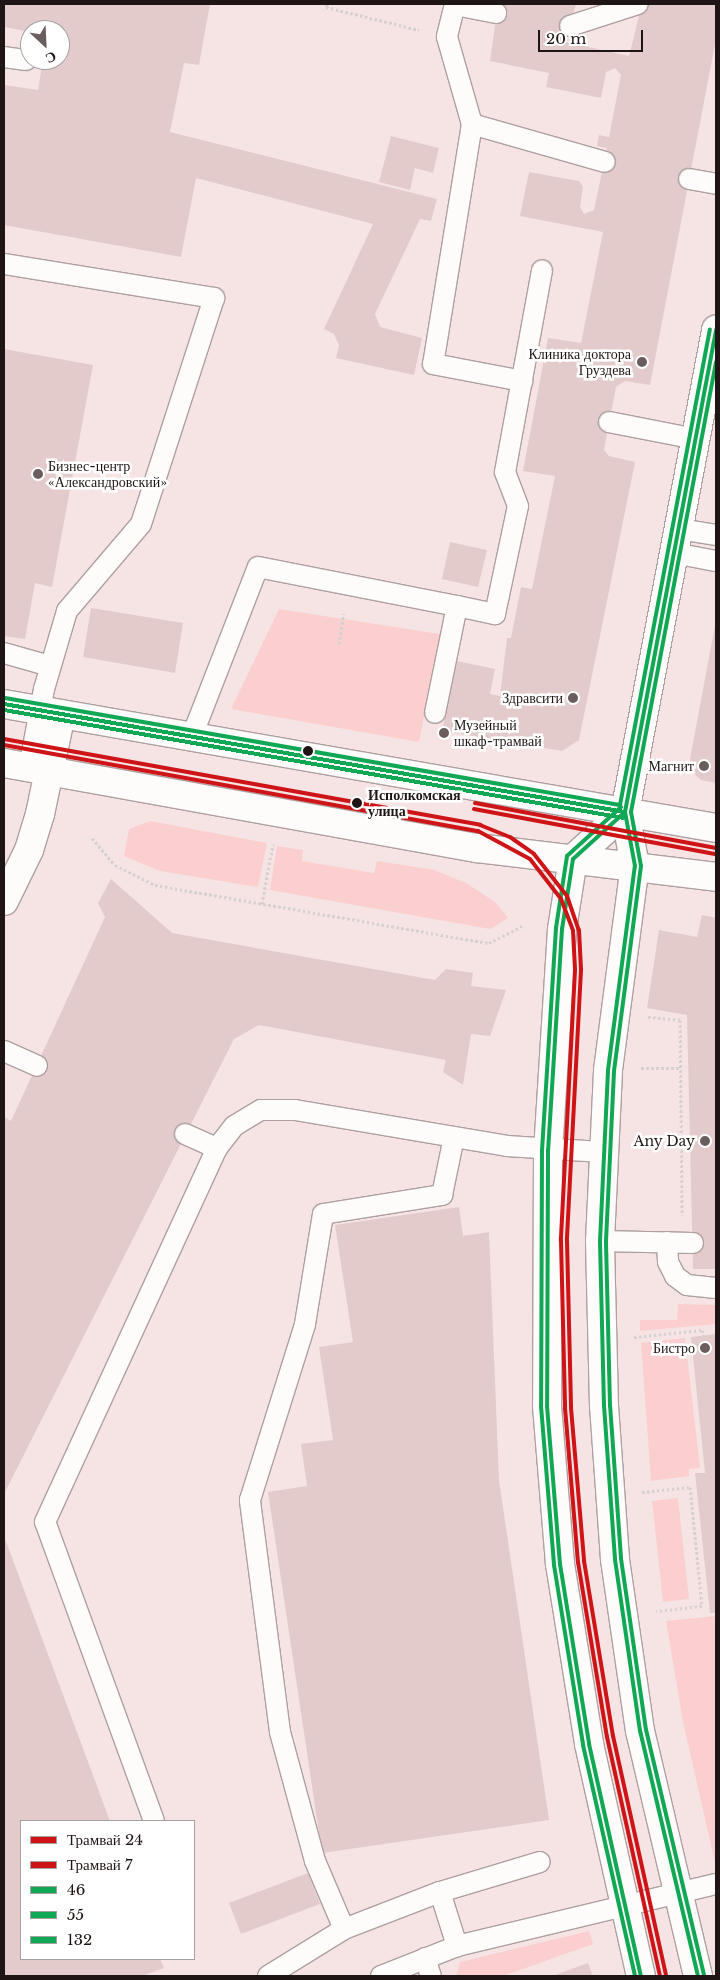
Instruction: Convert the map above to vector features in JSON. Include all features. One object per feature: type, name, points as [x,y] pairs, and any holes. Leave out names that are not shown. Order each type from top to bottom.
[{"type":"street","points":[[698,1976],[676,1894],[640,1731],[615,1559],[604,1406],[600,1241],[602,1152],[635,866],[626,812],[716,330]]},
{"type":"street","points":[[4,704],[716,828]]},
{"type":"street","points":[[4,901],[29,850],[27,768],[50,712]]},
{"type":"street","points":[[27,768],[477,848],[716,877]]},
{"type":"street","points":[[626,812],[573,859],[562,929],[548,1150],[547,1406],[560,1564],[589,1744],[641,1976]]},
{"type":"lane","points":[[496,13],[455,4],[447,37],[472,124],[433,364],[522,381]]},
{"type":"lane","points":[[570,26],[638,4]]},
{"type":"lane","points":[[4,57],[20,59]]},
{"type":"lane","points":[[472,124],[604,162]]},
{"type":"lane","points":[[689,179],[716,184]]},
{"type":"lane","points":[[4,264],[214,298],[141,524],[67,611],[50,666],[50,712]]},
{"type":"lane","points":[[192,736],[258,567],[495,614],[518,506],[505,472],[526,406],[522,381],[542,270]]},
{"type":"lane","points":[[609,422],[696,439]]},
{"type":"lane","points":[[676,541],[716,535]]},
{"type":"lane","points":[[676,541],[716,561]]},
{"type":"lane","points":[[435,713],[457,606]]},
{"type":"lane","points":[[4,653],[50,666]]},
{"type":"lane","points":[[4,1050],[37,1066]]},
{"type":"lane","points":[[154,1820],[45,1522],[217,1148],[234,1126],[261,1110],[294,1110],[454,1137],[548,1150],[602,1152]]},
{"type":"lane","points":[[185,1134],[217,1148]]},
{"type":"lane","points":[[344,1929],[315,1861],[280,1732],[250,1500],[304,1324],[323,1214],[442,1195],[454,1137]]},
{"type":"lane","points":[[600,1241],[681,1243]]},
{"type":"lane","points":[[681,1243],[668,1262],[675,1276],[687,1285],[716,1288]]},
{"type":"lane","points":[[268,1976],[344,1929],[440,1892],[540,1862]]},
{"type":"lane","points":[[381,1976],[428,1967],[457,1946],[716,1884]]},
{"type":"lane","points":[[440,1892],[457,1946]]},
{"type":"path","points":[[327,4],[326,7],[418,30]]},
{"type":"path","points":[[92,838],[115,865],[155,885],[489,943],[522,926]]},
{"type":"path","points":[[262,904],[274,839]]},
{"type":"path","points":[[643,1016],[680,1020],[681,1243]]},
{"type":"path","points":[[641,1068],[680,1068]]},
{"type":"path","points":[[638,1138],[681,1139]]},
{"type":"path","points":[[631,1337],[702,1330],[703,1336]]},
{"type":"path","points":[[642,1492],[690,1487],[702,1606],[656,1611]]},
{"type":"shaded area","points":[[279,609],[440,634],[419,742],[231,709]]},
{"type":"shaded area","points":[[150,821],[267,843],[258,887],[160,871],[124,856],[129,829]]},
{"type":"shaded area","points":[[277,846],[303,850],[302,861],[374,873],[377,861],[435,870],[468,884],[495,902],[508,918],[490,929],[270,890]]},
{"type":"shaded area","points":[[678,1304],[716,1305],[716,1324],[640,1331],[640,1320],[677,1320]]},
{"type":"shaded area","points":[[685,1338],[700,1468],[689,1469],[689,1476],[651,1481],[641,1343]]},
{"type":"shaded area","points":[[678,1498],[689,1599],[663,1602],[652,1501]]},
{"type":"shaded area","points":[[716,1616],[716,1867],[683,1722],[666,1621]]},
{"type":"shaded area","points":[[589,1931],[593,1944],[503,1976],[456,1976],[460,1962]]},
{"type":"building","points":[[4,4],[210,4],[199,65],[184,63],[170,132],[437,199],[431,221],[420,219],[375,314],[380,327],[422,338],[414,375],[336,358],[339,345],[334,334],[324,329],[373,224],[196,178],[181,257],[4,225],[4,85],[38,90],[41,70],[70,70],[70,20],[20,20],[20,30],[4,27]]},
{"type":"building","points":[[498,4],[576,4],[566,42],[629,56],[642,4],[716,4],[716,39],[650,385],[625,381],[616,387],[604,450],[609,456],[635,462],[579,740],[562,751],[442,731],[457,661],[495,669],[490,694],[500,696],[507,638],[511,638],[521,587],[532,589],[555,476],[523,471],[548,338],[581,343],[603,232],[520,216],[529,172],[579,181],[583,187],[580,207],[584,214],[594,210],[607,148],[597,146],[599,135],[609,137],[621,75],[615,68],[606,72],[601,98],[546,87],[549,73],[490,61]]},
{"type":"building","points":[[391,136],[439,148],[433,173],[415,168],[410,190],[379,182]]},
{"type":"building","name":"Бизнес-центр «Александровский»","points":[[4,349],[93,365],[52,587],[35,583],[25,639],[4,636]]},
{"type":"building","points":[[450,542],[487,550],[478,587],[442,579]]},
{"type":"building","points":[[91,608],[183,623],[175,673],[83,657]]},
{"type":"building","points":[[716,620],[716,783],[701,780],[692,772],[690,759]]},
{"type":"building","points":[[111,879],[172,933],[435,980],[446,969],[473,973],[471,986],[506,990],[490,1036],[471,1034],[463,1085],[443,1072],[446,1060],[259,1025],[234,1039],[4,1494],[4,1117],[11,1121],[105,917],[98,903]]},
{"type":"building","points":[[702,915],[716,918],[716,1269],[693,1269],[687,1015],[647,1008],[659,930],[697,937]]},
{"type":"building","points":[[459,1207],[463,1236],[489,1232],[499,1480],[549,1820],[322,1853],[268,1492],[307,1486],[301,1444],[333,1440],[319,1347],[353,1342],[335,1225]]},
{"type":"building","points":[[716,1334],[716,1613],[710,1613],[695,1473],[705,1473],[691,1337]]},
{"type":"building","points":[[4,1536],[110,1820],[20,1820],[20,1960],[160,1960],[164,1968],[142,1976],[4,1976]]},
{"type":"building","points":[[308,1873],[320,1904],[241,1934],[229,1903]]},
{"type":"building","points":[[588,1963],[593,1976],[552,1976]]},
{"type":"tram line","name":"24","points":[[4,739],[480,825],[510,837],[534,854],[567,896],[579,930],[581,970],[567,1241],[571,1408],[584,1561],[613,1736],[666,1976]]},
{"type":"tram line","name":"7","points":[[4,745],[478,831],[530,859],[561,899],[573,931],[575,970],[561,1241],[565,1408],[578,1562],[607,1737],[660,1976]]},
{"type":"tram line","name":"24","points":[[475,803],[716,848]]},
{"type":"tram line","name":"7","points":[[474,809],[715,854]]},
{"type":"transit line","name":"132","points":[[5,698],[620,805],[710,329]]},
{"type":"transit line","name":"46","points":[[698,1976],[640,1731],[615,1559],[604,1406],[600,1241],[608,1070],[635,866],[625,812],[716,330]]},
{"type":"transit line","name":"55","points":[[704,1975],[646,1730],[621,1558],[610,1406],[606,1241],[614,1071],[641,866],[631,812],[716,362]]},
{"type":"transit line","name":"46","points":[[4,704],[625,812]]},
{"type":"transit line","name":"55","points":[[4,710],[624,818]]},
{"type":"transit line","name":"55","points":[[621,807],[567,856],[556,928],[542,1150],[541,1406],[554,1565],[583,1745],[635,1976]]},
{"type":"transit line","name":"46","points":[[625,812],[573,859],[562,929],[548,1150],[547,1406],[560,1564],[589,1744],[641,1976]]},
{"type":"place","name":"Клиника доктора Груздева","points":[[642,362]]},
{"type":"place","name":"Бизнес-центр «Александровский»","points":[[38,474]]},
{"type":"place","name":"Здравсити","points":[[573,698]]},
{"type":"place","name":"Музейный шкаф-трамвай","points":[[444,733]]},
{"type":"place","name":"Магнит","points":[[704,766]]},
{"type":"place","name":"Исполкомская улица","points":[[357,803]]},
{"type":"place","name":"Any Day","points":[[705,1141]]},
{"type":"place","name":"Бистро","points":[[705,1348]]}]
